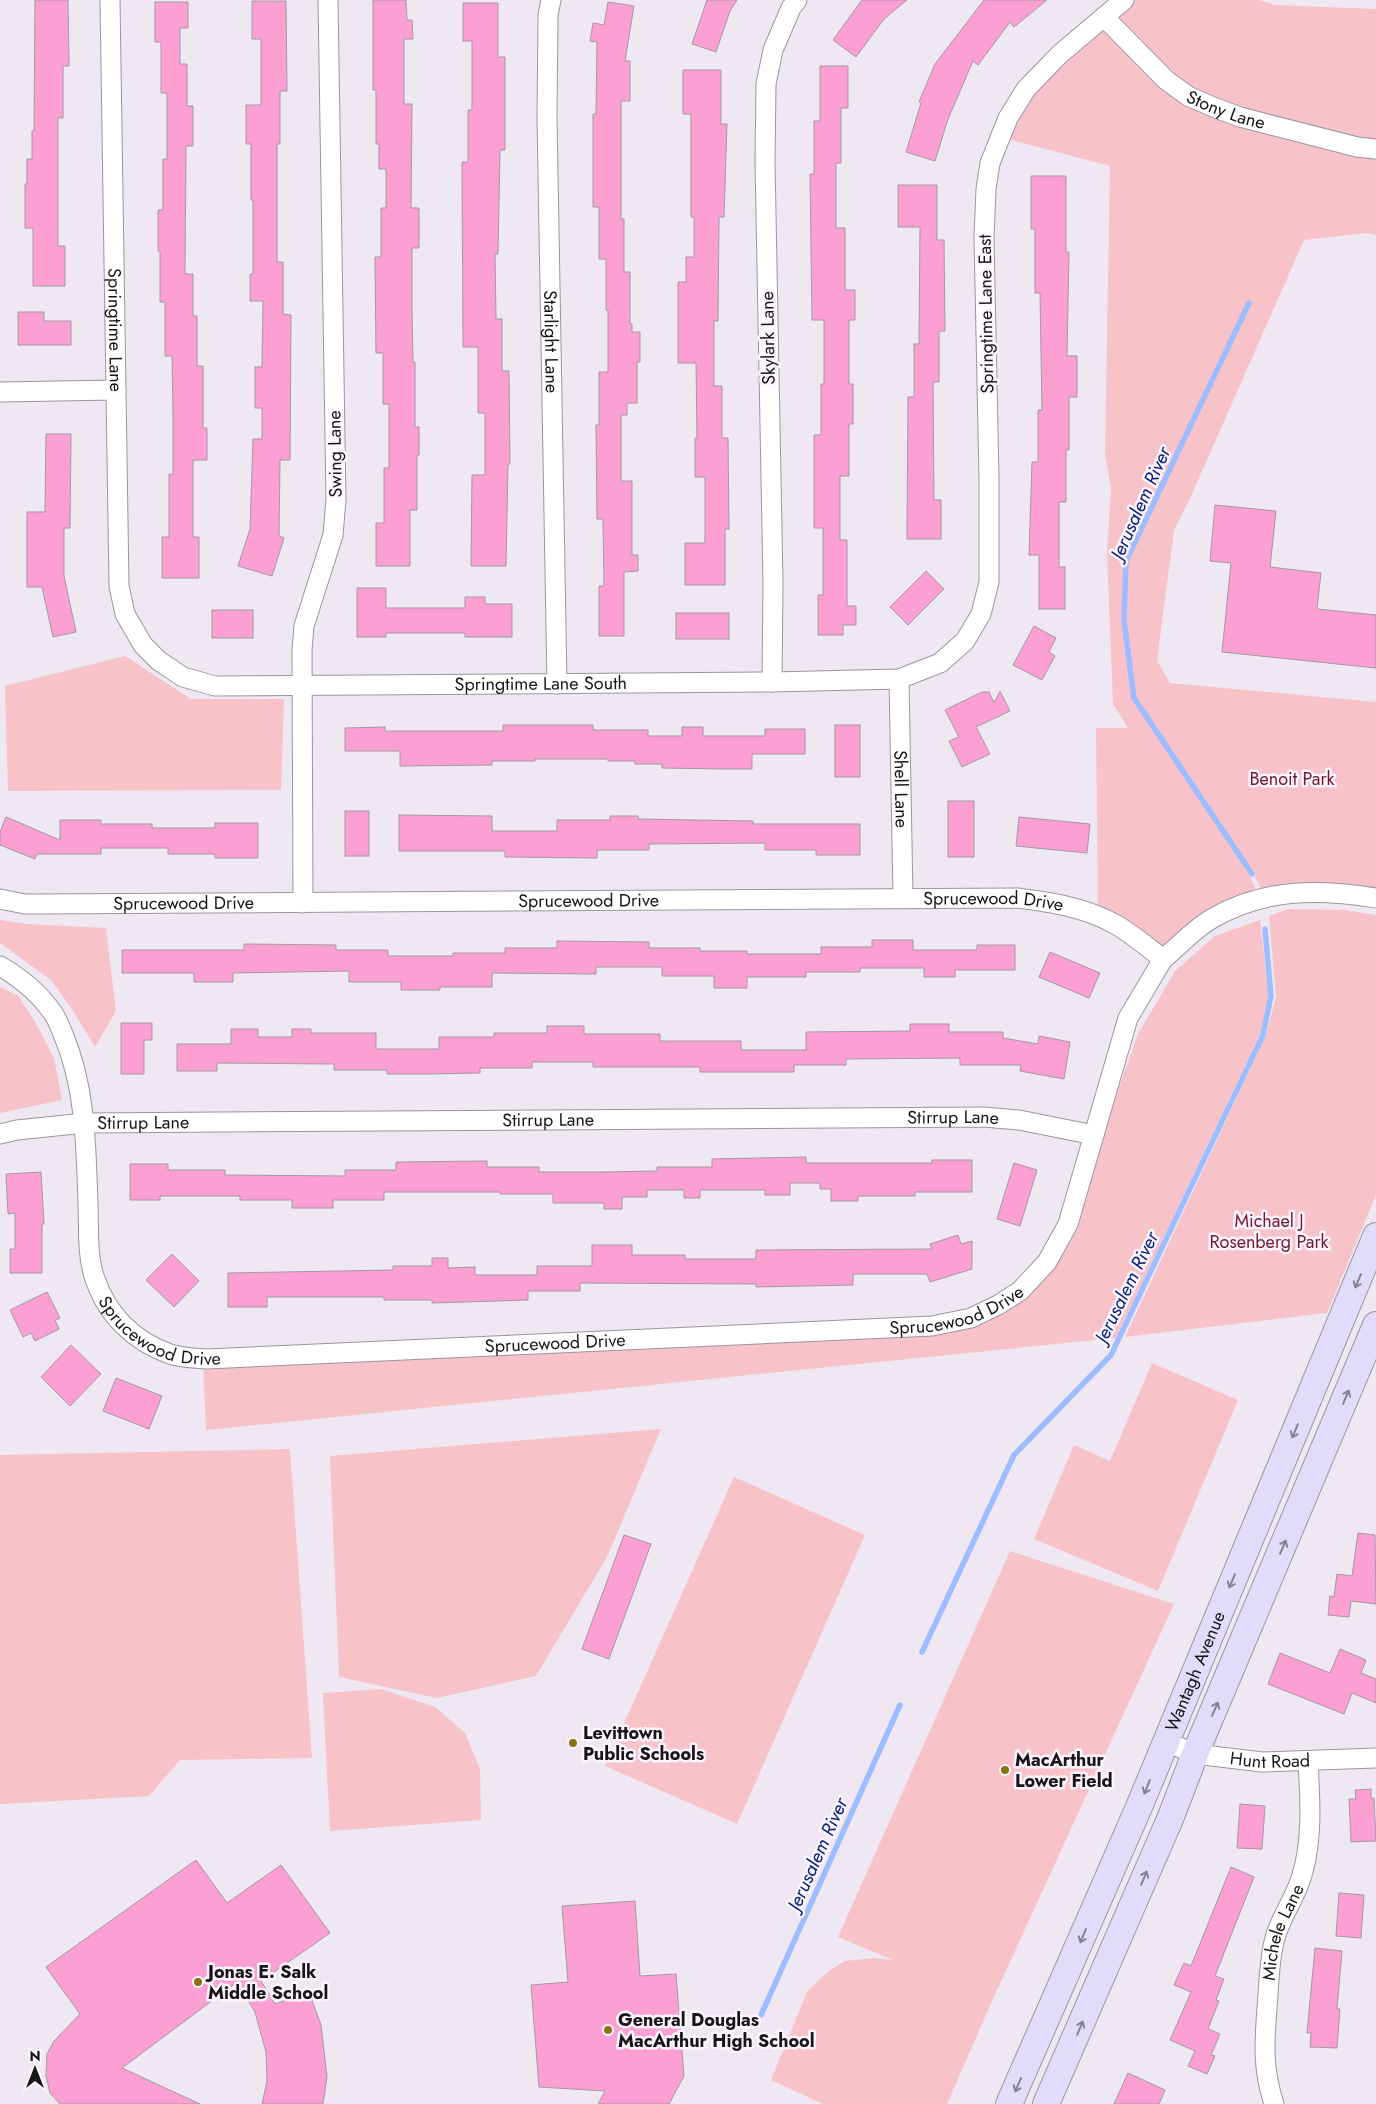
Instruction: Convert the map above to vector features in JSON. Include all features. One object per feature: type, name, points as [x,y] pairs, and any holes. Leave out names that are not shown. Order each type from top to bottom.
[{"type":"main road","name":"Wantagh Avenue","points":[[1009,2104],[1135,1816],[1376,1236]]},
{"type":"main road","name":"Wantagh Avenue","points":[[1046,2104],[1170,1819],[1195,1754],[1376,1325]]},
{"type":"main road","points":[[1038,2041],[1068,2055]]},
{"type":"street","name":"Springtime Lane","points":[[110,0],[120,586],[125,614],[134,632],[150,652]]},
{"type":"street","name":"Swing Lane","points":[[303,903],[300,735],[302,650],[304,626],[333,535],[336,500],[328,0]]},
{"type":"street","name":"Starlight Lane","points":[[551,0],[548,15],[547,116],[558,684]]},
{"type":"street","name":"Skylark Lane","points":[[772,682],[773,583],[765,161],[766,84],[773,50],[797,0]]},
{"type":"street","name":"Springtime Lane East","points":[[940,663],[965,641],[981,614],[989,582],[989,478],[984,237],[986,188],[990,164],[1008,118],[1026,89],[1060,54],[1124,0]]},
{"type":"street","name":"Stony Lane","points":[[1104,16],[1166,80],[1196,100],[1240,117],[1357,147],[1376,149]]},
{"type":"street","points":[[0,392],[116,390]]},
{"type":"street","name":"Springtime Lane South","points":[[150,652],[159,661],[183,677],[215,686],[772,682],[899,679],[940,663]]},
{"type":"street","name":"Shell Lane","points":[[899,679],[903,898]]},
{"type":"street","name":"Sprucewood Drive","points":[[0,966],[24,981],[54,1014],[72,1056],[85,1123],[90,1251],[94,1276],[107,1307],[124,1327],[146,1344],[172,1355],[207,1359],[932,1326],[971,1318],[998,1305],[1020,1291],[1048,1262],[1068,1224],[1128,1018],[1163,959],[1211,918],[1243,903],[1279,894],[1338,892],[1376,898]]},
{"type":"street","name":"Sprucewood Drive","points":[[0,899],[25,904],[1016,898],[1081,910],[1114,924],[1163,959]]},
{"type":"street","name":"Stirrup Lane","points":[[0,1134],[17,1130],[85,1123],[984,1117],[1019,1120],[1094,1135]]},
{"type":"street","name":"Hunt Road","points":[[1165,1741],[1195,1754],[1262,1762],[1376,1758]]},
{"type":"street","name":"Michele Lane","points":[[1274,2104],[1266,2081],[1263,2054],[1271,1960],[1275,1937],[1302,1875],[1308,1840],[1310,1799],[1308,1761]]},
{"type":"green space","name":"Benoit Park","points":[[1127,0],[1259,0],[1274,5],[1376,9],[1376,235],[1367,233],[1304,240],[1192,494],[1174,530],[1157,661],[1170,683],[1376,702],[1376,896],[1264,895],[1254,875],[1191,779],[1186,778],[1251,878],[1259,897],[1163,954],[1098,912],[1096,728],[1128,728],[1113,704],[1107,553],[1111,488],[1105,454],[1110,166],[1004,138],[1028,93]]},
{"type":"green space","points":[[125,656],[191,699],[284,699],[281,790],[8,791],[5,686]]},
{"type":"green space","name":"Michael J Rosenberg Park","points":[[1288,909],[1344,910],[1376,915],[1376,1195],[1327,1313],[1125,1337],[1266,1035],[1276,997],[1269,916]]},
{"type":"green space","points":[[0,920],[27,924],[106,928],[116,1011],[95,1047],[72,1009],[51,980],[0,943]]},
{"type":"green space","points":[[1260,920],[1269,997],[1261,1032],[1116,1338],[206,1430],[203,1362],[935,1328],[998,1309],[1070,1225],[1138,1034],[1175,971],[1215,936]]},
{"type":"green space","points":[[0,987],[18,996],[34,1020],[54,1058],[62,1100],[0,1113]]},
{"type":"green space","points":[[1152,1363],[1238,1400],[1158,1591],[1034,1539],[1074,1445],[1110,1461]]},
{"type":"green space","points":[[661,1429],[607,1557],[536,1676],[437,1698],[339,1677],[330,1456]]},
{"type":"green space","points":[[290,1449],[312,1758],[180,1760],[149,1796],[0,1804],[0,1455]]},
{"type":"green space","points":[[734,1477],[865,1535],[737,1824],[605,1766]]},
{"type":"green space","name":"MacArthur Lower Field","points":[[1010,1551],[1174,1604],[992,2001],[947,2104],[823,2104],[771,2080],[807,1992],[820,1979],[845,1961],[874,1958],[893,1960],[838,1937]]},
{"type":"green space","points":[[381,1689],[435,1707],[465,1733],[480,1769],[481,1820],[330,1831],[323,1693]]},
{"type":"building","points":[[35,0],[68,0],[69,66],[63,66],[63,118],[58,118],[58,246],[65,246],[65,286],[33,286],[33,228],[25,228],[27,159],[32,159],[32,131],[34,131]]},
{"type":"building","points":[[373,0],[406,0],[407,20],[412,20],[413,39],[404,39],[404,104],[412,104],[411,208],[419,208],[419,248],[412,248],[412,311],[413,362],[415,362],[415,427],[419,427],[419,455],[417,455],[417,510],[410,510],[410,566],[376,566],[376,523],[384,523],[384,468],[389,468],[389,404],[383,404],[383,353],[376,353],[375,257],[381,257],[381,208],[386,208],[386,169],[379,169],[379,144],[376,144],[376,90],[373,90]]},
{"type":"building","points":[[707,0],[737,0],[730,11],[716,52],[692,44]]},
{"type":"building","points":[[862,0],[907,0],[884,19],[856,57],[833,40]]},
{"type":"building","points":[[984,0],[1047,0],[1014,27],[1010,22],[978,65],[973,61],[948,119],[935,161],[906,152],[921,103],[919,102],[935,64]]},
{"type":"building","points":[[252,1],[286,1],[287,91],[280,91],[280,144],[277,144],[277,262],[283,262],[283,314],[291,315],[290,460],[280,460],[279,536],[284,538],[272,576],[238,566],[250,529],[253,439],[262,439],[262,408],[255,408],[255,367],[262,367],[263,301],[250,301],[250,274],[253,274],[253,200],[251,200],[251,144],[246,144],[246,105],[261,105],[261,39],[252,39]]},
{"type":"building","points":[[155,2],[188,2],[188,28],[180,28],[180,64],[187,64],[187,106],[193,106],[193,146],[186,146],[185,274],[193,274],[193,316],[197,316],[197,366],[203,366],[203,428],[207,428],[207,460],[193,460],[193,537],[199,537],[199,578],[162,578],[162,537],[169,537],[169,474],[173,474],[173,410],[172,356],[165,356],[165,302],[160,302],[158,210],[163,210],[163,159],[167,159],[167,93],[161,93],[161,42],[155,42]]},
{"type":"building","points":[[608,2],[634,6],[625,61],[630,61],[630,101],[621,101],[621,219],[624,219],[624,272],[630,272],[630,324],[632,324],[632,332],[640,332],[640,362],[637,362],[637,403],[627,403],[627,415],[621,415],[621,481],[632,481],[632,555],[638,555],[638,571],[624,572],[624,636],[599,636],[599,586],[604,586],[603,519],[597,519],[596,425],[599,425],[599,372],[608,372],[608,310],[606,310],[606,259],[599,259],[599,207],[593,207],[593,114],[596,114],[597,42],[590,41],[593,23],[604,25]]},
{"type":"building","points":[[463,3],[498,3],[498,57],[505,57],[505,150],[500,150],[498,254],[495,254],[496,319],[502,319],[502,371],[509,371],[510,464],[508,464],[506,566],[471,566],[472,475],[485,475],[485,413],[478,413],[478,347],[463,347],[462,162],[468,162],[468,110],[472,110],[472,41],[463,41]]},
{"type":"building","points":[[820,66],[848,66],[848,108],[841,108],[841,163],[836,163],[836,228],[845,228],[845,290],[855,290],[855,320],[849,320],[849,384],[853,384],[853,424],[849,424],[849,476],[840,476],[840,540],[847,540],[847,606],[856,606],[856,625],[843,625],[843,635],[818,635],[818,595],[823,595],[823,528],[814,528],[814,435],[821,435],[821,384],[824,384],[824,320],[812,320],[810,174],[814,174],[814,121],[820,121]]},
{"type":"building","points":[[683,70],[721,70],[721,124],[727,124],[724,217],[719,217],[718,321],[714,321],[714,386],[722,386],[722,438],[728,438],[729,529],[725,529],[725,585],[685,585],[685,543],[705,543],[705,477],[695,477],[695,438],[697,438],[696,363],[678,363],[678,282],[686,282],[686,257],[694,257],[694,217],[691,217],[691,114],[683,114]]},
{"type":"building","points":[[1031,176],[1066,176],[1066,252],[1069,252],[1067,356],[1077,356],[1077,397],[1069,397],[1069,450],[1066,450],[1066,502],[1059,502],[1059,567],[1065,567],[1065,609],[1039,609],[1039,555],[1029,555],[1032,462],[1038,462],[1038,410],[1042,410],[1040,293],[1035,293],[1035,229],[1031,229]]},
{"type":"building","points":[[898,185],[937,185],[937,240],[944,240],[945,331],[939,331],[939,382],[933,382],[934,500],[941,500],[941,539],[907,539],[908,397],[914,397],[914,344],[919,344],[920,227],[898,227]]},
{"type":"building","points":[[18,312],[44,312],[44,321],[71,321],[71,345],[18,345]]},
{"type":"building","points":[[46,434],[71,434],[70,528],[64,528],[64,576],[76,632],[53,637],[42,587],[27,587],[27,512],[45,512]]},
{"type":"building","points":[[1215,505],[1276,511],[1270,567],[1321,573],[1317,609],[1376,615],[1376,668],[1222,652],[1231,563],[1210,561]]},
{"type":"building","points":[[926,571],[944,589],[908,625],[890,607]]},
{"type":"building","points":[[357,588],[386,588],[386,608],[465,608],[465,597],[485,597],[485,604],[512,604],[512,637],[465,637],[465,633],[386,633],[386,637],[357,637]]},
{"type":"building","points":[[212,610],[253,610],[253,638],[212,638]]},
{"type":"building","points":[[676,613],[729,613],[729,639],[676,639]]},
{"type":"building","points":[[1034,626],[1056,638],[1049,652],[1055,656],[1042,680],[1013,665]]},
{"type":"building","points":[[1000,691],[1010,711],[976,727],[990,754],[962,767],[949,741],[959,737],[945,710],[982,692],[989,692],[994,703]]},
{"type":"building","points":[[503,725],[593,725],[593,730],[648,730],[648,736],[682,736],[682,727],[703,727],[703,736],[765,736],[765,729],[805,729],[805,754],[752,754],[752,769],[726,769],[662,768],[662,764],[635,764],[635,761],[608,761],[608,759],[535,759],[535,761],[492,761],[492,765],[400,766],[400,751],[345,751],[345,728],[385,727],[385,731],[503,731]]},
{"type":"building","points":[[835,725],[860,725],[860,777],[835,777]]},
{"type":"building","points":[[948,801],[974,801],[974,857],[948,857]]},
{"type":"building","points":[[345,811],[369,811],[369,856],[345,856]]},
{"type":"building","points":[[399,815],[492,816],[492,831],[557,831],[557,820],[610,820],[610,816],[638,816],[638,819],[753,821],[753,824],[860,824],[860,855],[816,855],[816,850],[765,850],[765,843],[649,844],[649,850],[597,850],[597,858],[505,857],[505,851],[399,851]]},
{"type":"building","points":[[6,817],[60,840],[60,820],[101,820],[101,824],[152,824],[152,828],[215,828],[215,823],[258,823],[258,858],[215,858],[215,854],[168,854],[168,848],[101,848],[101,854],[37,854],[35,859],[0,845],[0,832]]},
{"type":"building","points":[[1019,817],[1090,824],[1087,853],[1016,846]]},
{"type":"building","points":[[872,940],[913,940],[913,950],[977,950],[977,945],[1015,945],[1015,970],[955,970],[955,977],[924,977],[924,968],[860,968],[860,972],[806,972],[806,977],[747,977],[747,988],[714,988],[714,976],[662,976],[662,967],[596,967],[596,974],[492,973],[492,987],[440,987],[440,990],[401,990],[401,982],[349,982],[349,971],[233,973],[233,982],[194,982],[194,973],[122,973],[122,950],[244,950],[244,944],[336,945],[336,950],[388,950],[388,956],[453,956],[453,953],[505,953],[505,948],[557,948],[557,941],[649,942],[649,948],[700,948],[700,951],[747,951],[747,954],[821,954],[821,947],[872,947]]},
{"type":"building","points":[[1050,952],[1100,973],[1089,998],[1039,977]]},
{"type":"building","points":[[121,1023],[152,1023],[152,1040],[144,1040],[144,1074],[121,1074]]},
{"type":"building","points":[[910,1024],[949,1024],[949,1032],[1003,1032],[1003,1038],[1038,1044],[1039,1036],[1070,1042],[1064,1079],[1020,1071],[1021,1065],[960,1065],[960,1058],[846,1059],[846,1065],[794,1065],[794,1072],[700,1072],[700,1067],[593,1067],[593,1062],[532,1062],[532,1068],[480,1068],[480,1073],[387,1074],[387,1070],[334,1070],[334,1064],[217,1063],[217,1071],[177,1071],[177,1044],[231,1044],[231,1029],[258,1029],[258,1037],[292,1037],[292,1029],[311,1029],[311,1033],[376,1033],[376,1049],[439,1049],[439,1037],[494,1037],[494,1033],[547,1033],[547,1026],[584,1026],[584,1034],[660,1034],[660,1041],[741,1041],[741,1050],[806,1050],[806,1032],[910,1031]]},
{"type":"building","points":[[806,1157],[806,1163],[932,1163],[932,1160],[972,1160],[972,1192],[915,1192],[915,1196],[858,1196],[858,1201],[831,1201],[831,1189],[820,1189],[820,1183],[790,1183],[790,1195],[765,1195],[765,1190],[700,1190],[700,1198],[684,1198],[684,1190],[647,1190],[647,1197],[622,1197],[622,1209],[604,1209],[604,1203],[553,1203],[553,1194],[500,1194],[500,1192],[384,1192],[384,1200],[333,1200],[333,1208],[292,1208],[292,1200],[240,1200],[240,1196],[160,1196],[160,1200],[130,1200],[130,1164],[168,1164],[168,1170],[225,1170],[225,1175],[345,1176],[345,1170],[396,1170],[396,1162],[487,1161],[487,1167],[539,1167],[539,1172],[604,1172],[657,1171],[657,1167],[712,1167],[712,1159]]},
{"type":"building","points":[[1014,1163],[1037,1170],[1020,1226],[997,1219]]},
{"type":"building","points":[[41,1172],[44,1224],[42,1224],[42,1273],[10,1273],[10,1249],[15,1249],[15,1213],[8,1214],[6,1174]]},
{"type":"building","points":[[958,1235],[961,1244],[972,1241],[972,1269],[930,1282],[927,1274],[853,1274],[853,1285],[756,1287],[756,1284],[580,1283],[580,1291],[528,1291],[528,1300],[432,1303],[432,1300],[384,1300],[384,1297],[267,1297],[267,1307],[228,1307],[228,1273],[393,1270],[393,1266],[432,1266],[432,1258],[448,1258],[448,1268],[475,1267],[475,1275],[537,1275],[537,1266],[592,1266],[592,1245],[632,1245],[632,1255],[685,1255],[685,1259],[756,1259],[756,1250],[932,1249],[930,1244]]},
{"type":"building","points":[[172,1254],[199,1281],[174,1307],[146,1280]]},
{"type":"building","points":[[47,1292],[60,1318],[55,1320],[59,1329],[35,1341],[31,1333],[23,1337],[10,1310]]},
{"type":"building","points":[[71,1345],[101,1374],[70,1406],[41,1377]]},
{"type":"building","points":[[116,1378],[162,1396],[149,1429],[103,1411]]},
{"type":"building","points":[[1358,1533],[1375,1535],[1376,1604],[1351,1601],[1349,1617],[1328,1615],[1330,1596],[1334,1597],[1337,1574],[1352,1576]]},
{"type":"building","points":[[624,1535],[651,1544],[609,1659],[582,1649]]},
{"type":"building","points":[[1340,1649],[1366,1660],[1361,1673],[1376,1679],[1376,1703],[1352,1693],[1344,1714],[1268,1684],[1280,1653],[1330,1673]]},
{"type":"building","points":[[1371,1789],[1371,1798],[1374,1798],[1376,1841],[1351,1842],[1349,1799],[1356,1799],[1355,1790]]},
{"type":"building","points":[[1240,1804],[1265,1806],[1262,1849],[1237,1848]]},
{"type":"building","name":"Jonas E. Salk Middle School","points":[[196,1860],[227,1903],[281,1865],[330,1933],[261,1981],[275,2004],[309,1992],[321,2025],[327,2077],[323,2104],[262,2104],[267,2081],[266,2052],[255,2012],[237,1982],[122,2068],[200,2104],[60,2104],[50,2093],[46,2076],[47,2054],[54,2041],[80,2014],[46,1967]]},
{"type":"building","points":[[1231,1867],[1254,1877],[1215,1976],[1224,1979],[1216,2000],[1219,2001],[1208,2029],[1220,2034],[1211,2055],[1215,2056],[1207,2074],[1188,2066],[1195,2051],[1170,2040],[1191,1992],[1174,1985],[1184,1963],[1191,1966]]},
{"type":"building","points":[[1339,1893],[1364,1895],[1361,1938],[1336,1936]]},
{"type":"building","name":"General Douglas MacArthur High School","points":[[635,1901],[640,1976],[676,1974],[684,2076],[669,2104],[598,2104],[605,2091],[539,2087],[531,1985],[568,1982],[562,1906]]},
{"type":"building","points":[[1315,1948],[1342,1951],[1337,2009],[1340,2009],[1337,2048],[1310,2047],[1311,2033],[1307,2033]]},
{"type":"building","points":[[1128,2073],[1165,2090],[1159,2104],[1114,2104]]},
{"type":"waterway","name":"Jerusalem River","points":[[1249,303],[1126,561],[1124,620],[1134,698],[1252,874]]},
{"type":"waterway","name":"Jerusalem River","points":[[922,1652],[1014,1455],[1111,1355],[1263,1035],[1271,996],[1265,929]]},
{"type":"waterway","name":"Jerusalem River","points":[[761,2015],[900,1705]]},
{"type":"place","name":"Levittown Public Schools","points":[[573,1743]]},
{"type":"place","name":"MacArthur Lower Field","points":[[1005,1770]]},
{"type":"place","name":"Jonas E. Salk Middle School","points":[[198,1982]]},
{"type":"place","name":"General Douglas MacArthur High School","points":[[608,2030]]}]
